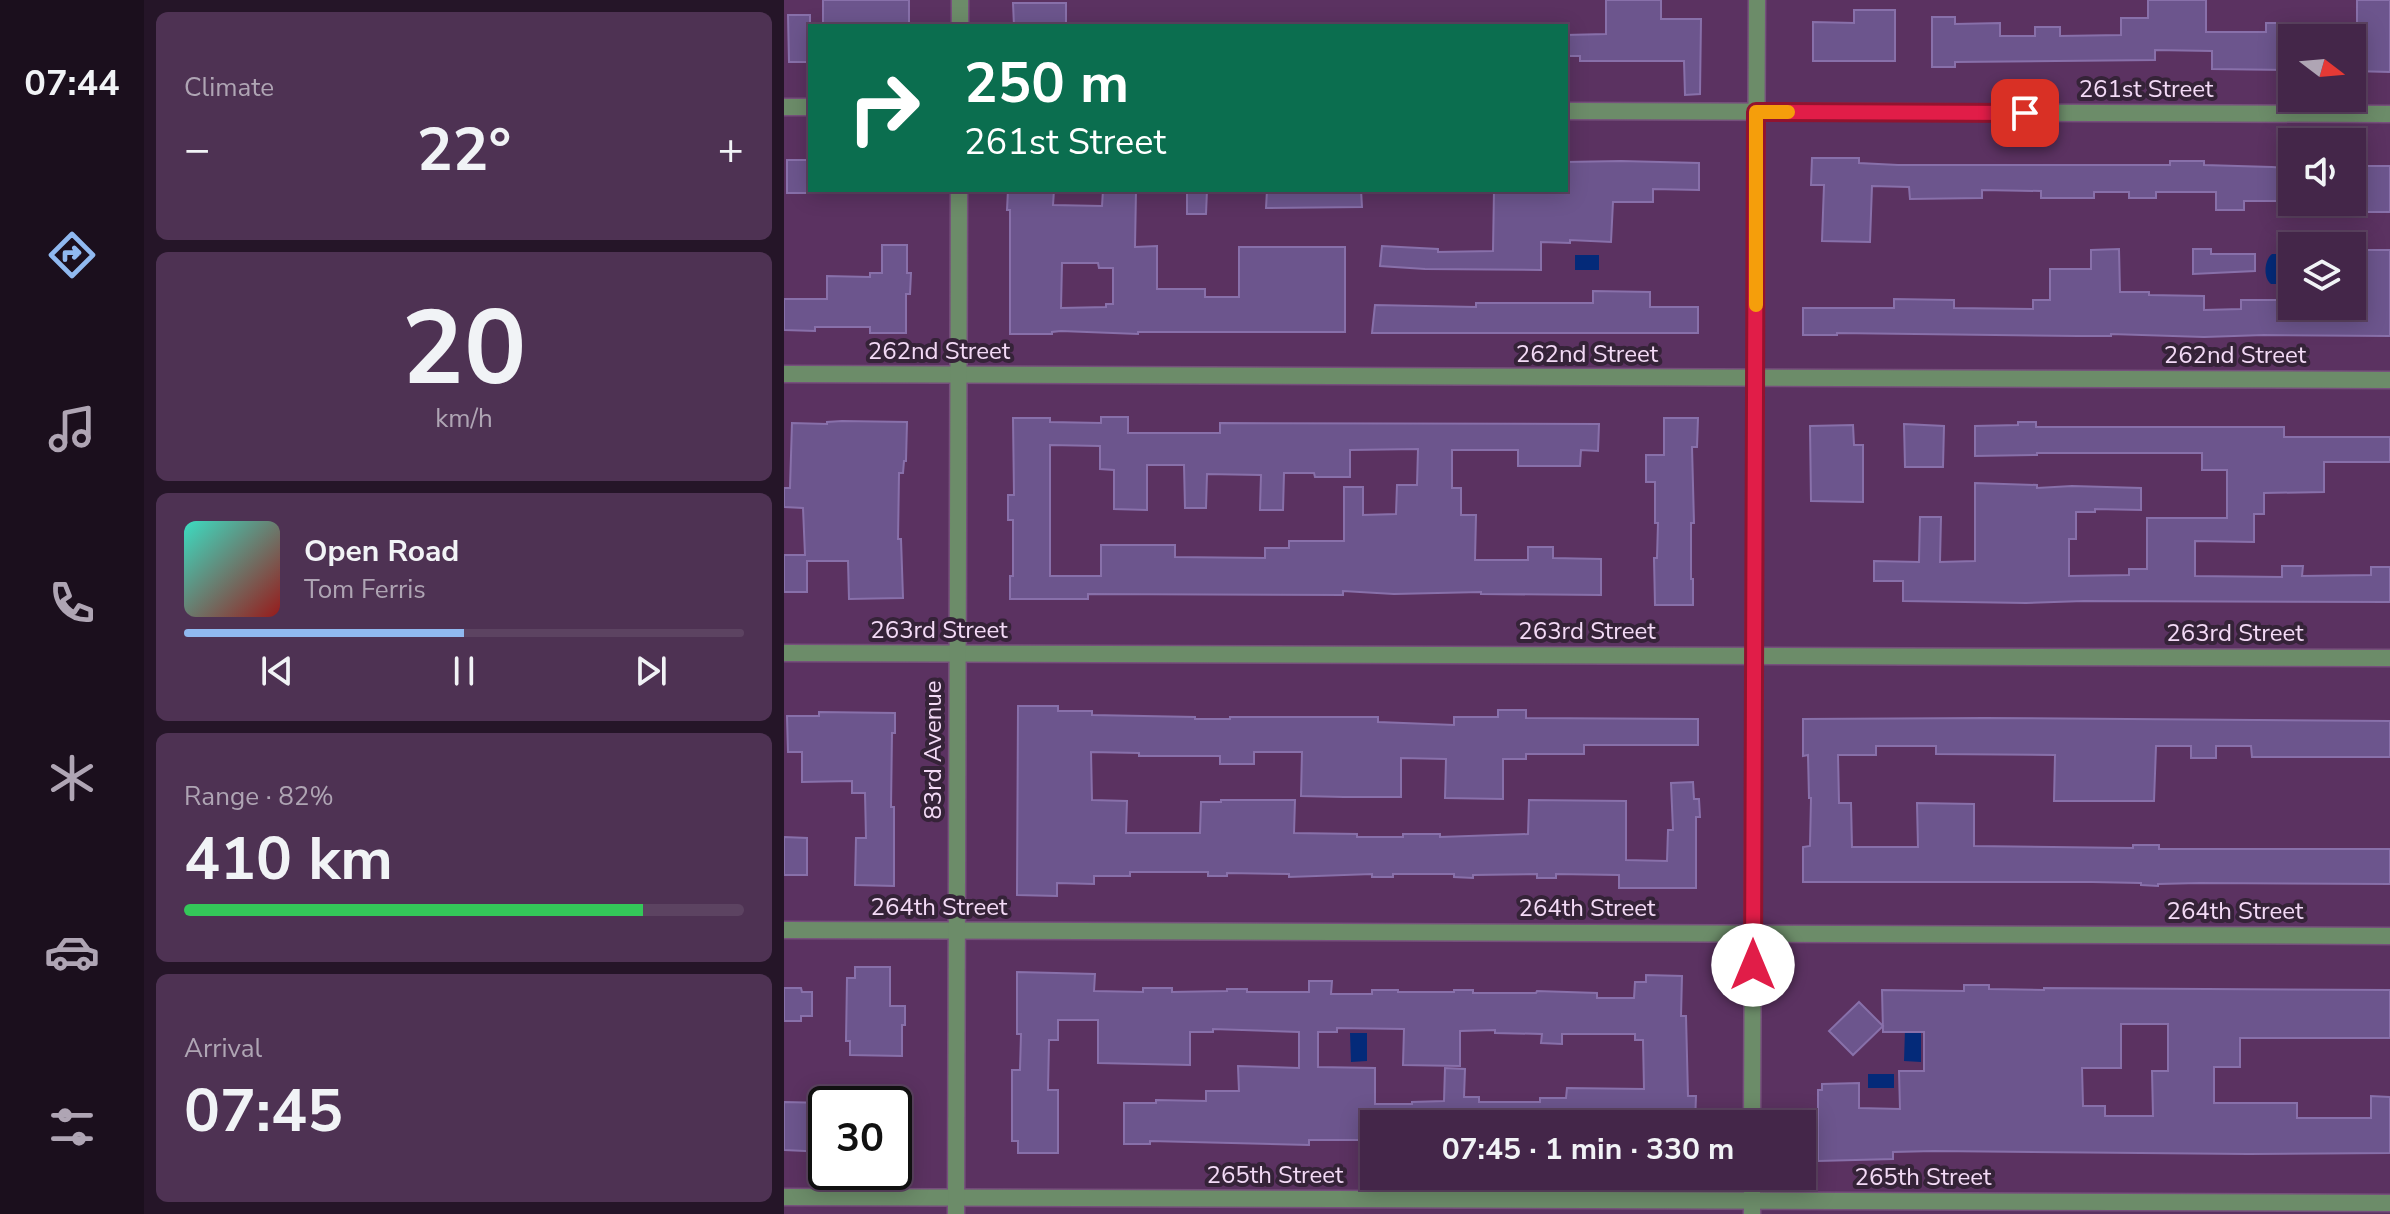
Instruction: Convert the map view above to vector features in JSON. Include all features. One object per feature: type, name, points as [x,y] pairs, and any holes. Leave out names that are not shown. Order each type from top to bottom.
[{"type":"street","points":[[960,0],[960,24]]},
{"type":"street","points":[[1752,1110],[1757,0]]},
{"type":"street","points":[[784,107],[808,107]]},
{"type":"street","name":"261st Street","points":[[1568,111],[2390,114]]},
{"type":"street","name":"83rd Avenue","points":[[956,1206],[959,192]]},
{"type":"street","name":"262nd Street","points":[[784,374],[2390,380]]},
{"type":"street","name":"263rd Street","points":[[784,653],[2390,658]]},
{"type":"street","name":"264th Street","points":[[784,930],[2390,936]]},
{"type":"street","name":"265th Street","points":[[784,1197],[956,1206],[1752,1207],[2390,1203]]},
{"type":"water","points":[[2272,254],[2278,256],[2276,284],[2268,281],[2267,260]]},
{"type":"water","points":[[1575,255],[1599,255],[1599,270],[1575,270]]},
{"type":"water","points":[[1905,1029],[1921,1029],[1921,1062],[1904,1061]]},
{"type":"water","points":[[1350,1033],[1367,1033],[1367,1061],[1351,1062]]},
{"type":"water","points":[[1868,1074],[1894,1074],[1894,1088],[1868,1088]]},
{"type":"building","points":[[823,0],[909,0],[909,24],[823,24]]},
{"type":"building","points":[[1606,0],[1661,0],[1661,19],[1701,19],[1700,94],[1685,95],[1684,61],[1580,61],[1580,56],[1568,56],[1568,35],[1606,34]]},
{"type":"building","points":[[2148,0],[2206,0],[2206,32],[2266,32],[2266,23],[2292,24],[2278,24],[2278,70],[2212,69],[2212,51],[2155,50],[2155,60],[1955,62],[1955,67],[1932,67],[1932,17],[1955,17],[1955,24],[2000,23],[2000,36],[2035,36],[2035,27],[2060,27],[2060,36],[2121,35],[2121,18],[2148,18]]},
{"type":"building","points":[[2357,0],[2390,0],[2390,72],[2366,71],[2366,24],[2357,24]]},
{"type":"building","points":[[1013,3],[1066,3],[1066,24],[1014,24]]},
{"type":"building","points":[[1854,10],[1895,10],[1895,61],[1813,61],[1813,22],[1854,23]]},
{"type":"building","points":[[788,15],[810,15],[808,62],[789,62]]},
{"type":"building","points":[[1812,158],[1859,158],[1859,163],[1898,165],[2170,165],[2170,161],[2204,161],[2204,165],[2278,168],[2278,201],[2244,201],[2244,210],[2216,210],[2216,192],[2156,192],[2156,198],[2129,198],[2129,192],[2094,192],[2094,198],[2041,198],[2041,191],[1982,190],[1982,198],[1910,199],[1909,187],[1872,186],[1870,242],[1822,241],[1824,185],[1811,185]]},
{"type":"building","points":[[787,160],[808,160],[810,193],[787,193]]},
{"type":"building","points":[[1568,162],[1699,163],[1699,190],[1653,189],[1653,202],[1613,202],[1611,242],[1541,242],[1541,270],[1380,266],[1382,246],[1438,249],[1438,252],[1493,251],[1494,192],[1568,192]]},
{"type":"building","points":[[2366,166],[2390,166],[2390,212],[2366,212]]},
{"type":"building","points":[[1008,192],[1054,192],[1053,205],[1102,206],[1103,192],[1136,192],[1135,247],[1157,246],[1157,289],[1205,289],[1205,297],[1239,297],[1239,247],[1345,247],[1345,332],[1138,334],[1061,331],[1052,334],[1010,334],[1010,210],[1007,210]],"holes":[[[1062,263],[1098,263],[1099,268],[1113,268],[1113,304],[1106,304],[1106,307],[1061,308]]]},
{"type":"building","points":[[1187,192],[1207,192],[1206,214],[1187,214]]},
{"type":"building","points":[[1267,192],[1361,192],[1362,207],[1266,208]]},
{"type":"building","points":[[882,245],[907,245],[907,273],[911,273],[910,294],[906,294],[906,333],[870,333],[870,327],[784,330],[784,299],[827,299],[827,276],[870,277],[870,273],[882,273]]},
{"type":"building","points":[[2119,249],[2120,292],[2204,296],[2204,310],[2241,309],[2241,300],[2278,300],[2278,320],[2366,320],[2367,250],[2390,250],[2390,336],[1803,335],[1803,308],[1894,308],[1894,299],[1954,300],[1954,308],[2033,309],[2033,300],[2050,300],[2050,269],[2091,269],[2091,250]]},
{"type":"building","points":[[2193,249],[2211,249],[2211,254],[2255,254],[2255,271],[2193,274]]},
{"type":"building","points":[[1593,291],[1650,292],[1650,307],[1698,307],[1698,333],[1372,333],[1375,305],[1476,307],[1476,303],[1593,303]]},
{"type":"building","points":[[1101,417],[1128,417],[1128,433],[1220,433],[1220,423],[1599,424],[1598,451],[1581,450],[1580,466],[1518,466],[1518,450],[1452,450],[1452,488],[1461,488],[1461,515],[1476,515],[1475,560],[1528,560],[1528,547],[1553,547],[1553,558],[1601,559],[1601,595],[1343,591],[1343,595],[1088,594],[1088,599],[1010,599],[1013,520],[1008,520],[1008,495],[1014,495],[1013,418],[1101,423]],"holes":[[[1050,445],[1100,446],[1100,469],[1114,470],[1114,509],[1147,510],[1147,465],[1184,465],[1185,508],[1206,508],[1207,474],[1261,475],[1260,510],[1283,510],[1284,473],[1350,477],[1350,450],[1418,449],[1417,485],[1397,485],[1396,514],[1363,515],[1363,487],[1344,487],[1344,541],[1289,541],[1289,548],[1265,548],[1265,558],[1175,557],[1175,545],[1101,545],[1101,576],[1050,576]]]},
{"type":"building","points":[[1664,418],[1698,418],[1697,447],[1692,447],[1693,605],[1655,605],[1654,558],[1657,558],[1658,523],[1655,523],[1655,482],[1646,482],[1646,455],[1664,455]]},
{"type":"building","points":[[907,422],[906,461],[903,473],[899,473],[898,539],[901,539],[903,598],[849,599],[848,561],[807,561],[807,592],[784,592],[784,555],[805,555],[803,508],[784,507],[784,488],[790,488],[792,423]]},
{"type":"building","points":[[2018,422],[2036,422],[2036,427],[2284,427],[2284,437],[2390,437],[2390,462],[2324,462],[2324,492],[2264,493],[2264,514],[2254,514],[2254,542],[2195,541],[2195,576],[2282,577],[2282,566],[2303,566],[2302,576],[2371,575],[2371,567],[2390,567],[2390,602],[1903,601],[1903,581],[1874,581],[1874,561],[1919,562],[1920,517],[1941,517],[1940,562],[1975,561],[1975,483],[2037,485],[2037,488],[2141,488],[2141,510],[2095,509],[2095,512],[2076,512],[2076,539],[2069,539],[2069,576],[2129,575],[2129,569],[2147,569],[2147,518],[2227,518],[2227,470],[2202,470],[2202,453],[1975,456],[1975,426],[2018,425]]},
{"type":"building","points":[[1904,424],[1944,426],[1943,467],[1905,467]]},
{"type":"building","points":[[1853,425],[1854,445],[1863,445],[1863,502],[1811,501],[1810,426]]},
{"type":"building","points":[[1018,706],[1058,706],[1058,711],[1092,711],[1092,715],[1195,719],[1378,717],[1378,722],[1454,725],[1454,717],[1498,717],[1498,710],[1526,710],[1526,718],[1698,719],[1698,745],[1584,745],[1584,754],[1526,754],[1526,759],[1503,759],[1503,799],[1445,798],[1446,759],[1401,758],[1401,797],[1344,797],[1301,796],[1302,752],[1254,752],[1254,764],[1220,764],[1220,756],[1139,756],[1139,753],[1091,752],[1092,800],[1127,801],[1126,833],[1200,833],[1201,802],[1221,800],[1295,800],[1294,833],[1357,834],[1357,837],[1528,834],[1529,800],[1626,801],[1626,860],[1667,861],[1668,830],[1673,830],[1671,783],[1693,782],[1694,799],[1699,799],[1700,817],[1696,817],[1696,888],[1619,888],[1619,875],[1556,874],[1556,878],[1537,878],[1537,874],[1473,875],[1473,878],[1454,877],[1454,874],[1289,877],[1289,874],[1227,873],[1227,876],[1208,876],[1208,872],[1130,872],[1130,876],[1094,876],[1094,884],[1057,883],[1057,896],[1017,895]]},
{"type":"building","points":[[819,712],[895,713],[891,807],[894,807],[894,886],[855,885],[856,838],[866,838],[865,793],[852,793],[852,781],[802,782],[802,752],[788,752],[787,716],[819,716]]},
{"type":"building","points":[[1803,719],[2390,721],[2390,757],[2252,757],[2251,746],[2216,746],[2216,758],[2191,758],[2191,746],[2156,746],[2154,801],[2054,801],[2055,755],[1936,754],[1936,746],[1876,746],[1876,755],[1838,755],[1839,803],[1851,803],[1852,847],[1918,847],[1917,803],[1974,804],[1974,846],[2390,849],[2390,884],[2199,883],[2158,886],[2092,882],[1803,882],[1803,847],[1810,846],[1811,798],[1808,755],[1803,756]]},
{"type":"building","points":[[784,837],[807,838],[807,875],[784,875]]},
{"type":"building","points":[[855,967],[890,967],[890,1006],[905,1006],[902,1056],[850,1055],[850,1041],[846,1041],[847,978],[855,978]]},
{"type":"building","points":[[1017,972],[1095,974],[1094,991],[1143,992],[1143,988],[1172,988],[1172,992],[1247,989],[1247,992],[1309,992],[1309,981],[1332,981],[1331,994],[1372,994],[1372,990],[1473,990],[1473,993],[1597,993],[1597,998],[1634,998],[1635,982],[1646,982],[1646,975],[1682,976],[1681,1016],[1686,1016],[1688,1096],[1696,1096],[1696,1110],[1360,1110],[1360,1140],[1309,1140],[1309,1145],[1150,1141],[1150,1144],[1124,1144],[1124,1103],[1206,1101],[1206,1091],[1239,1091],[1238,1066],[1299,1068],[1299,1032],[1213,1029],[1213,1032],[1190,1032],[1190,1065],[1098,1063],[1098,1020],[1058,1020],[1058,1040],[1049,1040],[1048,1090],[1058,1090],[1058,1153],[1018,1153],[1018,1141],[1012,1141],[1012,1070],[1020,1070],[1021,1034],[1017,1034]],"holes":[[[1337,1028],[1404,1029],[1403,1065],[1460,1066],[1460,1031],[1542,1034],[1541,1043],[1562,1044],[1562,1034],[1635,1034],[1635,1040],[1643,1040],[1644,1089],[1567,1088],[1566,1098],[1540,1098],[1540,1102],[1479,1102],[1479,1097],[1464,1097],[1465,1069],[1445,1068],[1444,1101],[1375,1104],[1375,1068],[1318,1067],[1318,1032],[1337,1032]]]},
{"type":"building","points":[[1964,985],[1989,985],[1989,989],[2044,990],[2390,990],[2390,1038],[2240,1038],[2240,1067],[2214,1067],[2214,1103],[2297,1103],[2297,1118],[2371,1118],[2371,1096],[2390,1097],[2390,1153],[1934,1151],[1893,1152],[1893,1159],[1818,1161],[1818,1090],[1822,1090],[1822,1084],[1859,1083],[1859,1108],[1900,1109],[1899,1071],[1924,1071],[1924,1032],[1883,1032],[1882,990],[1964,991]],"holes":[[[2121,1024],[2168,1024],[2168,1071],[2152,1071],[2153,1116],[2105,1116],[2105,1106],[2083,1106],[2082,1068],[2121,1068]]]},
{"type":"building","points":[[784,988],[801,988],[802,992],[812,992],[812,1016],[801,1016],[801,1021],[784,1021]]},
{"type":"building","points":[[1859,1002],[1883,1026],[1853,1055],[1829,1031]]},
{"type":"building","points":[[784,1102],[808,1103],[808,1151],[784,1150]]},
{"type":"slow traffic","points":[[1756,305],[1756,112],[1788,112]]},
{"type":"route","points":[[1753,965],[1756,112],[2025,113]]}]
